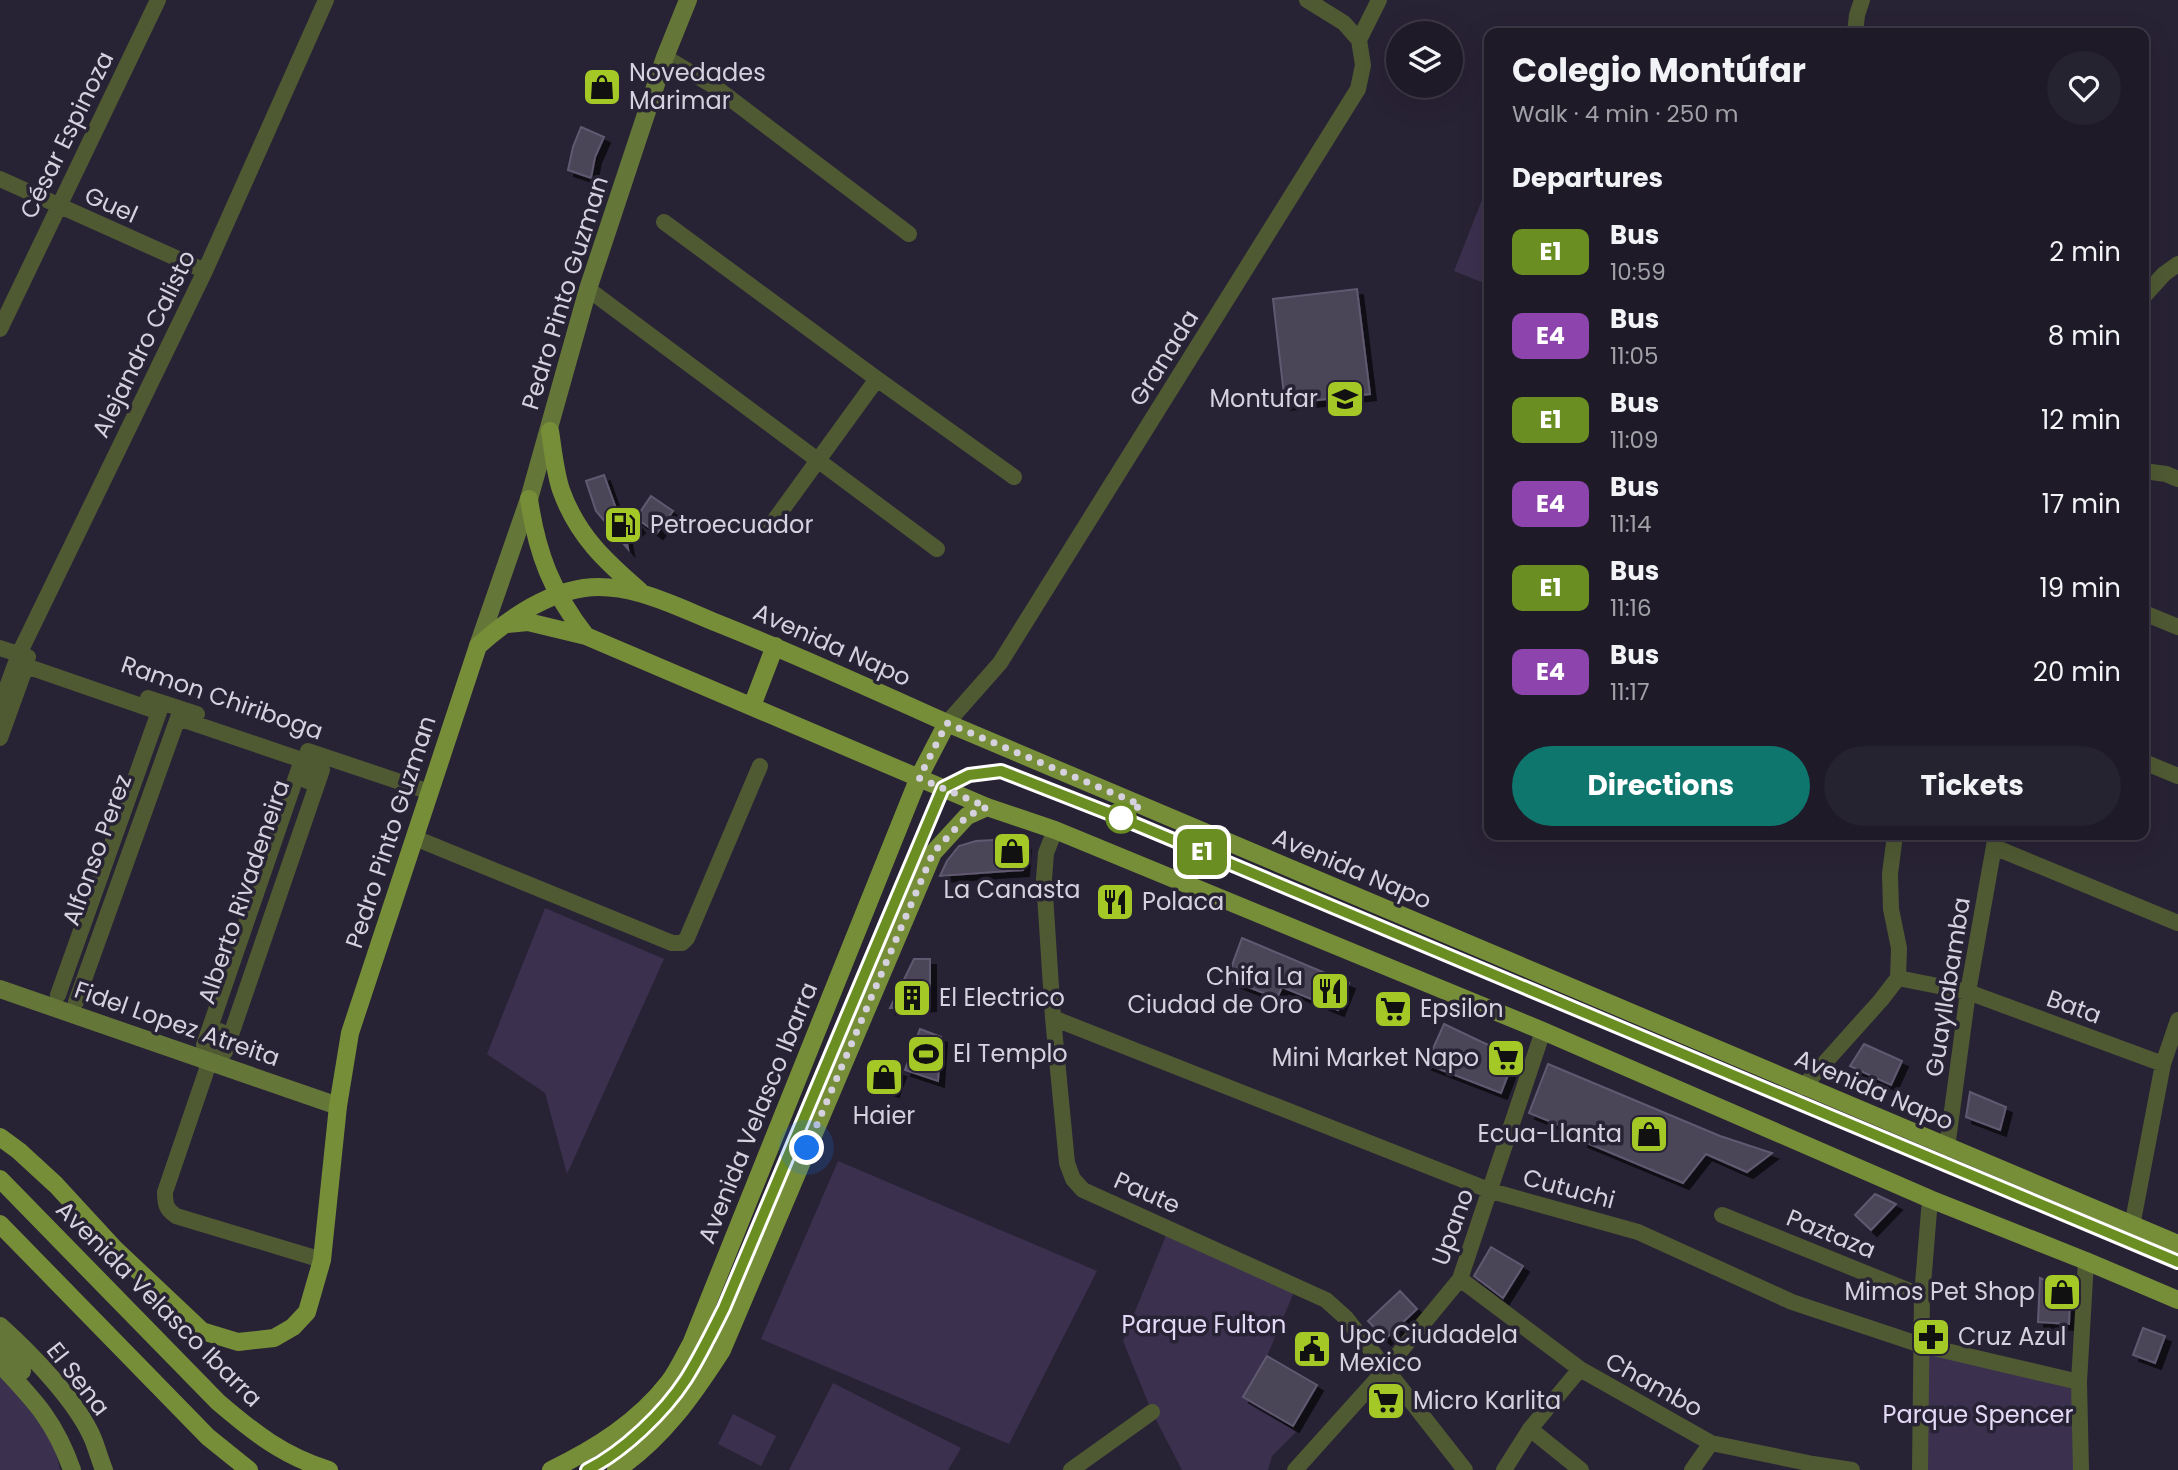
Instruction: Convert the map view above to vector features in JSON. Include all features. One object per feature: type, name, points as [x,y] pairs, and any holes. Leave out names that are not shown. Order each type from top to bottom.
[{"type":"main road","name":"Pedro Pinto Guzman","points":[[0,1137],[56,1185],[115,1249],[202,1331],[238,1342],[274,1338],[293,1327],[307,1312],[322,1260],[338,1106],[350,1033],[529,499],[588,289],[664,57],[688,0]]},
{"type":"main road","points":[[550,431],[560,488],[576,523],[606,562],[643,593]]},
{"type":"main road","points":[[529,499],[538,548],[557,594],[586,636]]},
{"type":"main road","name":"Avenida Napo","points":[[478,646],[531,606],[557,594],[595,588],[643,593],[775,646],[947,723],[2178,1244]]},
{"type":"main road","points":[[507,624],[537,624],[586,636],[987,807],[1055,830],[1543,1031],[1930,1199],[2178,1300]]},
{"type":"main road","points":[[752,706],[775,646]]},
{"type":"main road","name":"Avenida Velasco Ibarra","points":[[551,1470],[582,1455],[615,1434],[645,1410],[671,1380],[691,1344],[919,778],[947,723]]},
{"type":"main road","points":[[616,1470],[633,1460],[662,1432],[697,1388],[722,1350],[933,853],[967,816],[987,807]]},
{"type":"main road","name":"Fidel Lopez Atreita","points":[[0,989],[66,1003],[213,1053],[338,1106]]},
{"type":"main road","name":"Avenida Velasco Ibarra","points":[[0,1179],[218,1402],[256,1435],[306,1463],[328,1470]]},
{"type":"main road","points":[[0,1224],[208,1437],[249,1470]]},
{"type":"main road","name":"El Sena","points":[[0,1326],[75,1408],[92,1437],[104,1470]]},
{"type":"main road","points":[[0,1346],[22,1372],[42,1408]]},
{"type":"main road","name":"El Sena","points":[[0,1364],[42,1408],[64,1447],[72,1470]]},
{"type":"street","name":"César Espinoza","points":[[0,329],[158,0]]},
{"type":"street","name":"Alejandro Calisto","points":[[0,706],[19,654],[205,271],[326,0]]},
{"type":"street","points":[[1307,0],[1345,23],[1359,40]]},
{"type":"street","name":"Granada","points":[[947,723],[1000,663],[1358,89],[1363,65],[1359,40],[1379,0]]},
{"type":"street","points":[[1856,28],[1862,0]]},
{"type":"street","points":[[664,57],[715,87],[909,234]]},
{"type":"street","name":"Guel","points":[[0,179],[205,271]]},
{"type":"street","points":[[664,222],[1014,477]]},
{"type":"street","points":[[2149,290],[2178,264]]},
{"type":"street","points":[[2164,274],[2178,284]]},
{"type":"street","points":[[588,289],[937,549]]},
{"type":"street","points":[[771,525],[877,379]]},
{"type":"street","points":[[2149,472],[2178,479]]},
{"type":"street","points":[[2149,615],[2178,627]]},
{"type":"street","name":"Ramon Chiriboga","points":[[0,648],[173,706],[319,761],[430,792]]},
{"type":"street","points":[[0,738],[26,666],[159,712],[66,1003]]},
{"type":"street","name":"Alfonso Perez","points":[[66,1003],[173,706]]},
{"type":"street","points":[[66,1003],[178,718],[215,730],[302,760],[213,1053]]},
{"type":"street","name":"Alberto Rivadeneira","points":[[319,761],[213,1053],[165,1192],[165,1203],[169,1211],[176,1216],[322,1260]]},
{"type":"street","points":[[2149,764],[2178,776]]},
{"type":"street","points":[[415,838],[672,943],[682,943],[687,938],[760,766]]},
{"type":"street","name":"Paute","points":[[1055,830],[1046,853],[1044,879],[1053,1018],[1067,1163],[1073,1179],[1083,1190],[1326,1300],[1346,1318],[1465,1470]]},
{"type":"street","points":[[1803,1087],[1898,978],[1899,948],[1891,909],[1889,874],[1894,840]]},
{"type":"street","points":[[1995,841],[2178,923]]},
{"type":"street","name":"Guayllabamba","points":[[1947,1148],[1968,992],[1995,841]]},
{"type":"street","name":"Bata","points":[[1898,978],[1968,992],[2163,1065]]},
{"type":"street","name":"Cutuchi","points":[[1053,1018],[1491,1191],[1638,1232],[1792,1302],[1921,1345],[2078,1382]]},
{"type":"street","points":[[2132,1226],[2163,1065],[2177,1029]]},
{"type":"street","name":"Upano","points":[[1295,1470],[1385,1370],[1460,1279],[1543,1031]]},
{"type":"street","points":[[1920,1470],[1922,1296],[1930,1199]]},
{"type":"street","name":"Paztaza","points":[[1722,1215],[1922,1296]]},
{"type":"street","points":[[2081,1470],[2078,1382],[2086,1261]]},
{"type":"street","name":"Chambo","points":[[1460,1279],[1580,1369],[1712,1443],[1852,1470]]},
{"type":"street","points":[[1504,1470],[1530,1429],[1580,1369]]},
{"type":"street","points":[[1071,1470],[1152,1412]]},
{"type":"street","points":[[1530,1429],[1581,1470]]},
{"type":"street","points":[[1692,1470],[1712,1443]]},
{"type":"green space","points":[[1484,195],[1484,283],[1454,271]]},
{"type":"green space","points":[[545,908],[664,959],[567,1174],[545,1093],[487,1054]]},
{"type":"green space","points":[[838,1161],[1097,1271],[1009,1444],[761,1339]]},
{"type":"green space","name":"Parque Fulton","points":[[1169,1228],[1297,1285],[1267,1356],[1243,1397],[1296,1432],[1272,1456],[1268,1470],[1182,1470],[1152,1412],[1123,1341]]},
{"type":"green space","name":"Parque Spencer","points":[[1921,1345],[2079,1382],[2081,1470],[1920,1470]]},
{"type":"green space","points":[[0,1351],[50,1423],[60,1470],[0,1470]]},
{"type":"green space","points":[[833,1383],[961,1448],[948,1470],[789,1470]]},
{"type":"green space","points":[[733,1414],[776,1436],[761,1466],[718,1444]]},
{"type":"building","points":[[581,127],[604,137],[595,157],[591,178],[568,170]]},
{"type":"building","points":[[1357,289],[1370,394],[1285,404],[1273,299]]},
{"type":"building","points":[[604,475],[618,514],[625,508],[639,527],[626,538],[628,549],[596,511],[586,481]]},
{"type":"building","points":[[651,496],[673,511],[657,533],[636,518]]},
{"type":"building","points":[[1012,839],[1025,844],[1023,870],[940,876],[947,861],[959,846],[976,841]]},
{"type":"building","points":[[1242,938],[1349,983],[1338,1010],[1282,987],[1277,998],[1227,979]]},
{"type":"building","points":[[914,959],[930,959],[930,1005],[890,1008]]},
{"type":"building","points":[[1444,1024],[1486,1044],[1516,1054],[1501,1093],[1426,1064]]},
{"type":"building","name":"El Templo","points":[[920,1029],[941,1037],[938,1081],[905,1070]]},
{"type":"building","points":[[1864,1044],[1902,1061],[1891,1085],[1850,1066]]},
{"type":"building","name":"Haier","points":[[876,1062],[900,1071],[893,1091],[869,1082]]},
{"type":"building","name":"Ecua-Llanta","points":[[1548,1064],[1720,1136],[1772,1153],[1747,1172],[1706,1154],[1683,1183],[1582,1141],[1584,1135],[1529,1113]]},
{"type":"building","points":[[1970,1092],[2006,1107],[2000,1130],[1966,1117]]},
{"type":"building","points":[[1875,1194],[1896,1204],[1871,1230],[1855,1215]]},
{"type":"building","points":[[1491,1247],[1523,1266],[1503,1298],[1474,1276]]},
{"type":"building","points":[[2040,1278],[2067,1290],[2070,1297],[2069,1324],[2038,1322]]},
{"type":"building","points":[[1400,1291],[1417,1309],[1385,1339],[1368,1321]]},
{"type":"building","points":[[2143,1328],[2165,1336],[2155,1363],[2133,1355]]},
{"type":"building","points":[[1267,1356],[1317,1385],[1293,1426],[1243,1397]]},
{"type":"bus line","name":"E1","points":[[587,1470],[604,1461],[641,1431],[685,1381],[724,1308],[943,788],[969,775],[1001,771],[1121,818],[2178,1262]]},
{"type":"place","name":"Novedades Marimar","points":[[602,87]]},
{"type":"place","name":"Montufar","points":[[1345,399]]},
{"type":"place","name":"Petroecuador","points":[[623,525]]},
{"type":"place","name":"La Canasta","points":[[1012,851]]},
{"type":"place","name":"Polaca","points":[[1115,902]]},
{"type":"place","name":"Chifa La Ciudad de Oro","points":[[1330,991]]},
{"type":"place","name":"El Electrico","points":[[912,998]]},
{"type":"place","name":"Epsilon","points":[[1393,1009]]},
{"type":"place","name":"El Templo","points":[[926,1054]]},
{"type":"place","name":"Mini Market Napo","points":[[1506,1058]]},
{"type":"place","name":"Haier","points":[[884,1077]]},
{"type":"place","name":"Ecua-Llanta","points":[[1649,1134]]},
{"type":"place","name":"Mimos Pet Shop","points":[[2062,1292]]},
{"type":"place","name":"Cruz Azul","points":[[1931,1337]]},
{"type":"place","name":"Upc Ciudadela Mexico","points":[[1312,1349]]},
{"type":"place","name":"Micro Karlita","points":[[1386,1401]]},
{"type":"route","points":[[807,1148],[933,853],[967,816],[987,807],[919,778],[947,723],[1141,805],[1121,818]]}]
